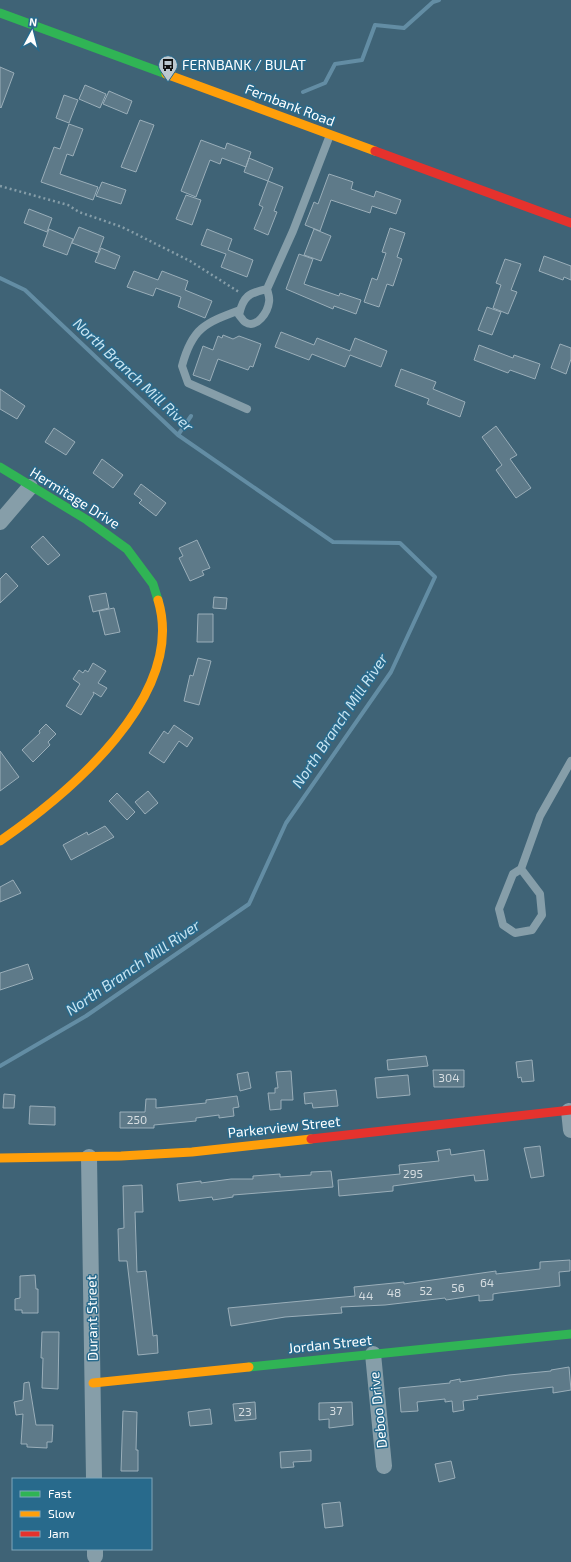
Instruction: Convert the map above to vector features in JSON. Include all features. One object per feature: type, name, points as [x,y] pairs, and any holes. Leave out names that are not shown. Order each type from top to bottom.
[{"type":"street","name":"Fernbank Road","points":[[0,13],[571,223]]},
{"type":"street","name":"Hermitage Drive","points":[[0,467],[100,529],[133,554],[153,580],[164,613],[163,643],[153,680],[121,733],[76,782],[31,819],[0,841]]},
{"type":"street","points":[[0,522],[30,487]]},
{"type":"street","points":[[570,1111],[571,1130]]},
{"type":"street","name":"Parkerview Street","points":[[0,1158],[89,1157],[192,1152],[570,1111]]},
{"type":"street","name":"Durant Street","points":[[89,1157],[94,1478]]},
{"type":"street","name":"Jordan Street","points":[[93,1383],[571,1334]]},
{"type":"street","name":"Deboo Drive","points":[[373,1354],[384,1466]]},
{"type":"lane","points":[[267,290],[247,297],[241,304],[239,314],[246,322],[251,324],[258,321],[266,313],[270,301],[267,290],[293,231],[330,135]]},
{"type":"lane","points":[[240,310],[204,325],[191,339],[182,366],[188,383],[194,388],[247,409]]},
{"type":"lane","points":[[521,869],[540,894],[542,915],[532,930],[515,933],[503,925],[499,909],[513,874],[521,869],[540,816],[571,761]]},
{"type":"path","points":[[0,186],[68,205],[79,212],[122,227],[190,261],[247,297]]},
{"type":"building","points":[[0,67],[14,73],[1,108],[0,107]]},
{"type":"building","points":[[85,85],[106,94],[100,108],[79,99]]},
{"type":"building","points":[[109,91],[132,101],[127,114],[103,104]]},
{"type":"building","points":[[64,95],[78,100],[69,123],[56,118]]},
{"type":"building","points":[[140,120],[154,125],[136,172],[121,167]]},
{"type":"building","points":[[69,124],[83,129],[73,156],[67,154],[60,174],[98,187],[93,200],[41,182],[54,147],[60,149]]},
{"type":"building","points":[[201,140],[225,149],[227,143],[251,152],[246,167],[222,158],[220,164],[210,160],[196,197],[181,191]]},
{"type":"building","points":[[249,158],[273,168],[268,181],[244,172]]},
{"type":"building","points":[[329,174],[353,182],[351,189],[374,197],[376,191],[401,200],[396,214],[372,206],[370,213],[331,200],[320,231],[305,225],[314,202],[318,204]]},
{"type":"building","points":[[268,181],[283,187],[274,211],[277,212],[268,235],[254,229],[263,207],[259,205]]},
{"type":"building","points":[[102,182],[126,190],[121,204],[96,196]]},
{"type":"building","points":[[186,195],[201,200],[192,225],[176,219]]},
{"type":"building","points":[[29,209],[52,218],[47,232],[24,223]]},
{"type":"building","points":[[79,227],[104,237],[98,253],[72,243]]},
{"type":"building","points":[[390,228],[405,233],[397,257],[402,259],[393,286],[387,284],[379,307],[364,302],[372,278],[377,280],[386,253],[382,252]]},
{"type":"building","points":[[49,229],[73,239],[67,255],[43,246]]},
{"type":"building","points":[[207,229],[232,239],[228,250],[253,260],[247,277],[221,267],[226,254],[201,245]]},
{"type":"building","points":[[314,229],[331,236],[321,261],[304,255]]},
{"type":"building","points":[[101,248],[120,256],[115,269],[95,262]]},
{"type":"building","points":[[299,254],[313,259],[304,284],[339,296],[340,293],[361,300],[356,314],[334,306],[333,309],[286,289]]},
{"type":"building","points":[[544,256],[571,266],[571,280],[564,277],[563,280],[539,271]]},
{"type":"building","points":[[505,259],[521,264],[511,290],[517,292],[508,314],[493,308],[501,285],[496,283]]},
{"type":"building","points":[[134,271],[158,280],[162,271],[188,281],[185,290],[212,301],[205,318],[178,307],[181,297],[156,288],[153,296],[127,287]]},
{"type":"building","points":[[487,307],[501,312],[492,335],[478,330]]},
{"type":"building","points":[[281,332],[314,345],[317,338],[350,351],[355,338],[387,351],[381,367],[350,355],[345,367],[312,354],[309,360],[275,347]]},
{"type":"building","points":[[223,335],[233,339],[239,336],[261,344],[253,367],[250,366],[248,370],[218,359],[210,381],[193,375],[203,346],[213,350],[218,336],[222,338]]},
{"type":"building","points":[[560,344],[571,348],[571,359],[566,374],[551,368]]},
{"type":"building","points":[[479,345],[513,358],[514,355],[540,364],[535,379],[510,370],[508,373],[474,360]]},
{"type":"building","points":[[401,369],[436,382],[433,389],[465,402],[460,417],[427,404],[429,399],[395,386]]},
{"type":"building","points":[[0,389],[25,406],[17,419],[0,409]]},
{"type":"building","points":[[496,426],[517,455],[510,459],[531,488],[516,498],[496,470],[502,465],[482,437]]},
{"type":"building","points":[[54,428],[75,442],[66,455],[45,442]]},
{"type":"building","points":[[102,459],[123,475],[113,488],[93,473]]},
{"type":"building","points":[[141,484],[166,503],[156,516],[139,503],[142,500],[134,494]]},
{"type":"building","points":[[43,536],[60,555],[48,565],[31,547]]},
{"type":"building","points":[[197,540],[210,568],[202,571],[204,575],[190,581],[179,558],[183,556],[179,548]]},
{"type":"building","points":[[6,573],[18,586],[0,603],[0,579]]},
{"type":"building","points":[[106,593],[109,608],[93,612],[89,596]]},
{"type":"building","points":[[214,597],[227,598],[226,609],[213,608]]},
{"type":"building","points":[[114,608],[120,632],[105,635],[99,611]]},
{"type":"building","points":[[198,614],[213,614],[213,642],[197,642]]},
{"type":"building","points":[[198,658],[211,661],[199,705],[184,701],[190,675],[193,676]]},
{"type":"building","points":[[93,663],[106,671],[98,683],[107,688],[101,697],[93,692],[94,694],[81,715],[66,706],[80,684],[73,679],[79,670],[83,673],[85,670],[88,672]]},
{"type":"building","points":[[46,724],[56,734],[48,742],[50,745],[33,762],[22,750],[40,733],[39,731]]},
{"type":"building","points":[[174,725],[193,738],[187,747],[179,741],[164,763],[149,753],[164,731],[168,734]]},
{"type":"building","points":[[0,751],[19,777],[0,791]]},
{"type":"building","points":[[148,791],[158,803],[145,814],[135,802]]},
{"type":"building","points":[[117,793],[135,812],[127,820],[109,801]]},
{"type":"building","points":[[105,826],[114,837],[71,860],[63,845],[87,832],[88,835]]},
{"type":"building","points":[[13,880],[21,893],[0,902],[0,887]]},
{"type":"building","points":[[28,964],[33,979],[0,990],[0,973]]},
{"type":"building","points":[[426,1056],[428,1066],[388,1070],[387,1060]]},
{"type":"building","points":[[532,1060],[534,1081],[522,1082],[521,1077],[518,1078],[516,1062]]},
{"type":"building","points":[[433,1070],[464,1070],[464,1087],[434,1087]]},
{"type":"building","points":[[291,1071],[293,1100],[281,1100],[281,1109],[270,1110],[268,1093],[275,1093],[275,1088],[278,1088],[276,1072]]},
{"type":"building","points":[[248,1072],[251,1088],[240,1091],[237,1074]]},
{"type":"building","points":[[408,1075],[410,1095],[377,1098],[375,1078]]},
{"type":"building","points":[[336,1090],[338,1106],[313,1108],[312,1103],[305,1104],[304,1093]]},
{"type":"building","points":[[4,1094],[15,1095],[14,1108],[3,1108]]},
{"type":"building","points":[[237,1096],[239,1107],[233,1108],[234,1116],[219,1118],[219,1115],[196,1118],[196,1121],[154,1125],[154,1128],[120,1128],[120,1112],[145,1112],[146,1099],[156,1099],[156,1108],[206,1103],[206,1100]]},
{"type":"building","points":[[30,1106],[55,1107],[55,1125],[29,1124]]},
{"type":"building","points":[[540,1146],[544,1176],[531,1178],[524,1148]]},
{"type":"building","points":[[450,1149],[451,1155],[484,1150],[488,1180],[475,1181],[474,1175],[393,1186],[393,1191],[339,1196],[338,1180],[400,1174],[399,1165],[439,1161],[437,1151]]},
{"type":"building","points":[[331,1171],[333,1187],[233,1195],[233,1197],[213,1200],[212,1197],[179,1201],[177,1184],[201,1181],[201,1183],[231,1179],[253,1179],[253,1176],[280,1174],[280,1177],[311,1175],[311,1172]]},
{"type":"building","points":[[142,1185],[143,1212],[135,1212],[137,1272],[146,1271],[153,1336],[157,1335],[158,1353],[138,1355],[127,1261],[119,1261],[118,1229],[124,1228],[123,1186]]},
{"type":"building","points":[[570,1260],[570,1271],[559,1272],[560,1286],[493,1294],[493,1300],[479,1301],[479,1295],[446,1300],[445,1298],[385,1305],[341,1307],[342,1313],[285,1317],[231,1326],[228,1308],[355,1296],[354,1287],[404,1282],[404,1284],[496,1271],[496,1274],[540,1269],[540,1262]]},
{"type":"building","points":[[35,1275],[36,1289],[38,1289],[38,1313],[22,1313],[22,1310],[15,1310],[15,1299],[20,1298],[20,1276]]},
{"type":"building","points":[[42,1332],[59,1332],[58,1389],[42,1388]]},
{"type":"building","points":[[569,1367],[571,1390],[553,1393],[553,1387],[477,1396],[478,1399],[463,1401],[464,1410],[453,1412],[452,1401],[445,1402],[445,1399],[417,1402],[418,1411],[401,1412],[399,1388],[450,1383],[450,1381],[460,1379],[460,1382],[551,1371]]},
{"type":"building","points":[[29,1382],[36,1425],[53,1425],[52,1442],[47,1442],[47,1448],[27,1447],[27,1444],[21,1444],[23,1414],[16,1415],[14,1402],[23,1400],[24,1383]]},
{"type":"building","points":[[255,1402],[256,1419],[235,1421],[233,1404]]},
{"type":"building","points":[[352,1402],[353,1425],[329,1428],[329,1419],[319,1420],[319,1403]]},
{"type":"building","points":[[210,1409],[212,1424],[190,1426],[188,1412]]},
{"type":"building","points":[[123,1411],[137,1412],[136,1450],[138,1450],[138,1471],[121,1471]]},
{"type":"building","points":[[311,1450],[311,1461],[293,1462],[294,1467],[281,1468],[280,1452]]},
{"type":"building","points":[[451,1461],[455,1478],[439,1482],[435,1464]]},
{"type":"building","points":[[340,1502],[343,1526],[325,1528],[322,1504]]},
{"type":"waterway","points":[[303,92],[325,83],[335,64],[362,60],[375,25],[404,28],[433,2],[439,0]]},
{"type":"waterway","name":"North Branch Mill River","points":[[0,278],[25,290],[178,435],[333,542],[400,543],[435,577],[391,672],[286,823],[249,904],[86,1016],[0,1066]]},
{"type":"waterway","points":[[178,435],[191,416]]},
{"type":"traffic: fast","points":[[0,13],[166,74]]},
{"type":"traffic: fast","points":[[0,467],[87,520],[127,549],[153,584],[158,600]]},
{"type":"traffic: fast","points":[[249,1367],[571,1334]]},
{"type":"traffic: slow","points":[[166,74],[375,151]]},
{"type":"traffic: slow","points":[[0,841],[28,821],[88,769],[115,739],[139,706],[155,672],[162,636],[158,600]]},
{"type":"traffic: slow","points":[[0,1158],[121,1156],[192,1152],[311,1139]]},
{"type":"traffic: slow","points":[[93,1383],[249,1367]]},
{"type":"traffic: jam","points":[[375,151],[571,223]]},
{"type":"traffic: jam","points":[[311,1139],[571,1110]]},
{"type":"place","name":"FERNBANK / BULAT","points":[[168,82]]}]
